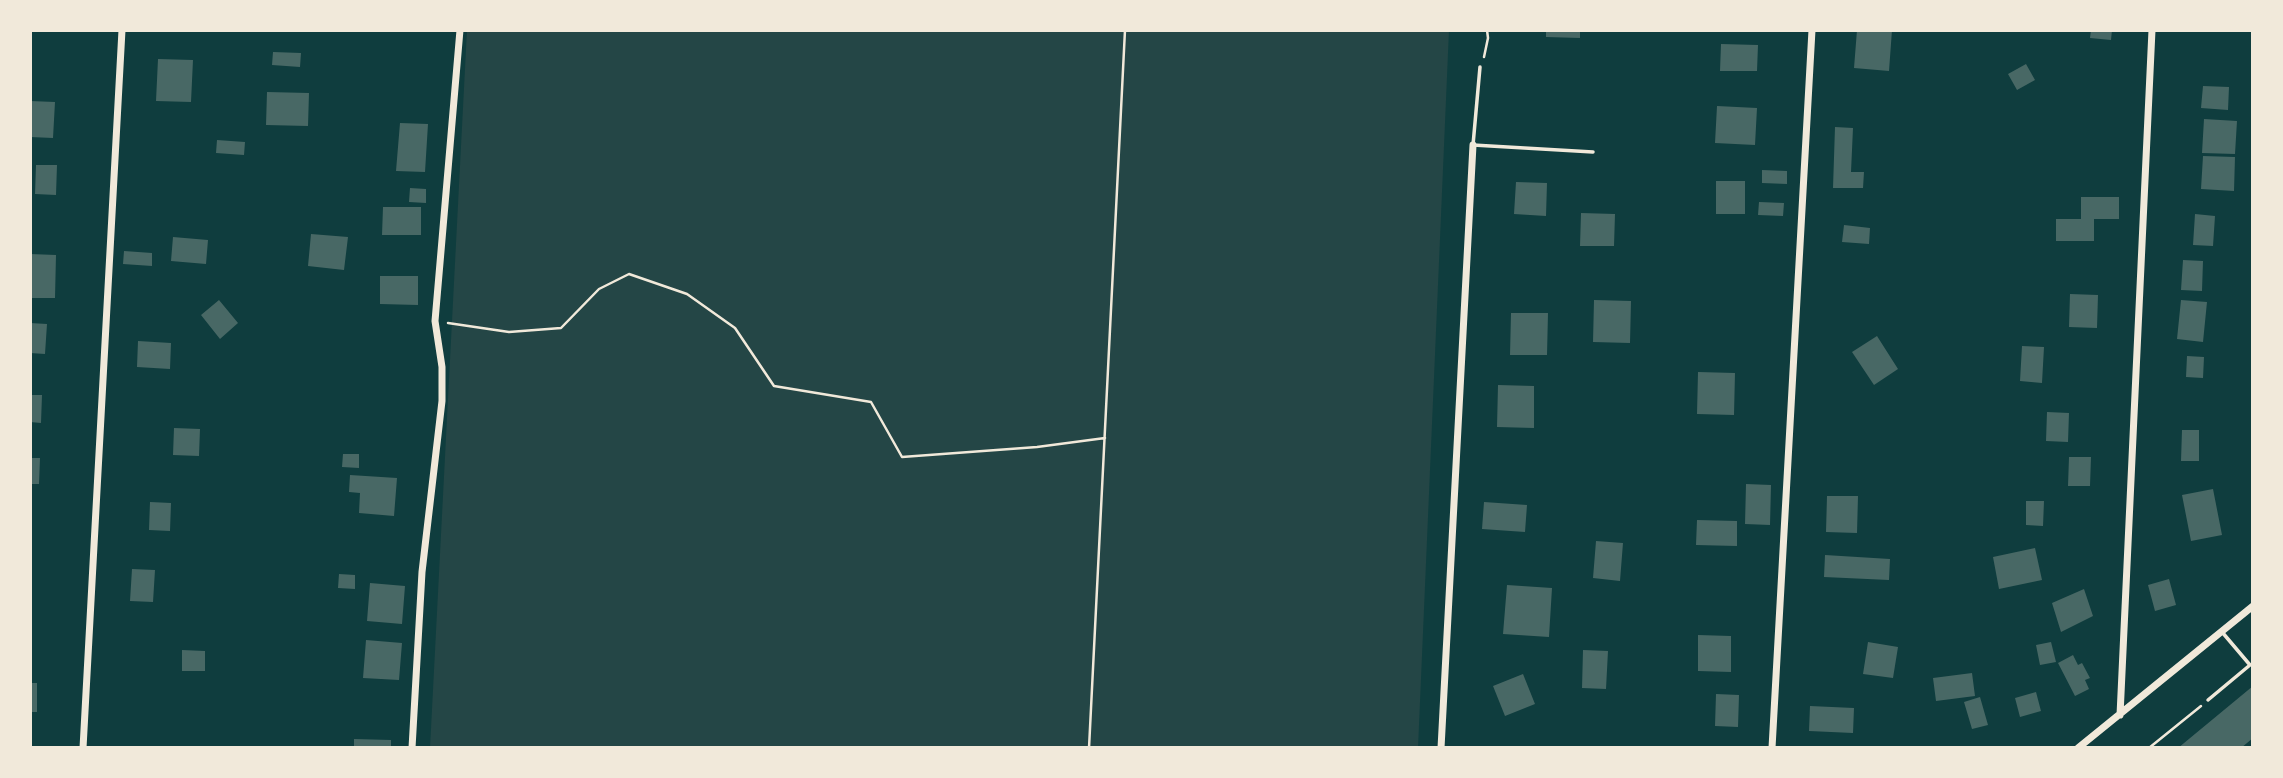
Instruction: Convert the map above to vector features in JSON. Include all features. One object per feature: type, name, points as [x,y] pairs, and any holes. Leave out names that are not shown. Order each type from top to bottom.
[{"type":"street","points":[[83,748],[122,30]]},
{"type":"street","points":[[412,748],[422,572],[442,401],[442,367],[435,321],[460,30]]},
{"type":"street","points":[[1772,748],[1812,30]]},
{"type":"street","points":[[2120,715],[2152,30]]},
{"type":"street","points":[[1441,748],[1473,145]]},
{"type":"street","points":[[2078,748],[2253,606]]},
{"type":"lane","points":[[1480,67],[1473,145],[1592,152]]},
{"type":"lane","points":[[2208,700],[2250,665],[2222,632]]},
{"type":"path","points":[[1089,748],[1125,30]]},
{"type":"path","points":[[1480,67],[1486,51],[1487,30]]},
{"type":"path","points":[[435,321],[509,332],[561,328],[599,289],[629,274],[687,294],[735,328],[774,386],[871,402],[902,457],[1105,439]]},
{"type":"path","points":[[2149,748],[2208,700]]},
{"type":"shaded area","points":[[467,30],[1449,30],[1418,748],[430,748]]},
{"type":"building","points":[[1546,30],[1580,30],[1580,38],[1546,37]]},
{"type":"building","points":[[1857,30],[1892,30],[1889,71],[1854,68]]},
{"type":"building","points":[[2091,30],[2112,30],[2111,40],[2090,38]]},
{"type":"building","points":[[1721,44],[1758,45],[1757,71],[1720,71]]},
{"type":"building","points":[[273,52],[301,53],[300,67],[272,65]]},
{"type":"building","points":[[158,59],[193,60],[191,102],[156,101]]},
{"type":"building","points":[[2026,64],[2035,80],[2017,90],[2008,74]]},
{"type":"building","points":[[2203,86],[2229,87],[2228,110],[2201,108]]},
{"type":"building","points":[[267,92],[309,93],[308,126],[266,125]]},
{"type":"building","points":[[30,101],[55,102],[53,138],[30,137]]},
{"type":"building","points":[[1717,106],[1757,108],[1755,145],[1715,143]]},
{"type":"building","points":[[2204,119],[2237,121],[2235,154],[2202,153]]},
{"type":"building","points":[[400,123],[428,124],[425,172],[396,171]]},
{"type":"building","points":[[1835,127],[1853,128],[1851,172],[1864,172],[1863,188],[1833,188]]},
{"type":"building","points":[[217,140],[245,142],[244,155],[216,153]]},
{"type":"building","points":[[2203,156],[2235,157],[2234,191],[2201,189]]},
{"type":"building","points":[[36,165],[57,165],[56,195],[35,194]]},
{"type":"building","points":[[1762,170],[1787,171],[1787,184],[1762,183]]},
{"type":"building","points":[[1716,181],[1745,181],[1745,214],[1716,214]]},
{"type":"building","points":[[1516,182],[1547,183],[1546,216],[1514,214]]},
{"type":"building","points":[[410,188],[426,189],[426,203],[409,202]]},
{"type":"building","points":[[2081,197],[2119,197],[2119,219],[2094,219],[2094,241],[2056,241],[2056,219],[2081,219]]},
{"type":"building","points":[[1759,202],[1784,203],[1783,216],[1758,215]]},
{"type":"building","points":[[383,207],[421,207],[421,235],[382,235]]},
{"type":"building","points":[[1581,213],[1615,214],[1614,246],[1580,246]]},
{"type":"building","points":[[2195,214],[2215,216],[2213,246],[2193,245]]},
{"type":"building","points":[[1844,225],[1870,228],[1869,244],[1842,242]]},
{"type":"building","points":[[311,234],[348,237],[344,270],[308,266]]},
{"type":"building","points":[[173,237],[208,240],[206,264],[171,261]]},
{"type":"building","points":[[124,251],[152,253],[152,266],[123,264]]},
{"type":"building","points":[[30,254],[56,255],[55,298],[30,298]]},
{"type":"building","points":[[2183,260],[2203,261],[2202,291],[2181,290]]},
{"type":"building","points":[[380,276],[418,276],[418,305],[380,304]]},
{"type":"building","points":[[2070,294],[2098,295],[2097,328],[2069,327]]},
{"type":"building","points":[[219,300],[238,323],[220,339],[201,315]]},
{"type":"building","points":[[1594,300],[1631,301],[1630,343],[1593,342]]},
{"type":"building","points":[[2181,300],[2207,302],[2203,342],[2177,339]]},
{"type":"building","points":[[1511,313],[1548,313],[1547,355],[1510,355]]},
{"type":"building","points":[[30,323],[47,324],[45,354],[30,353]]},
{"type":"building","points":[[1877,336],[1898,369],[1874,385],[1852,352]]},
{"type":"building","points":[[138,341],[171,343],[170,369],[137,367]]},
{"type":"building","points":[[2022,346],[2044,347],[2042,383],[2020,381]]},
{"type":"building","points":[[2187,356],[2204,357],[2203,378],[2186,377]]},
{"type":"building","points":[[1698,372],[1735,373],[1734,415],[1697,414]]},
{"type":"building","points":[[1498,385],[1534,386],[1534,428],[1497,427]]},
{"type":"building","points":[[30,395],[42,395],[41,423],[30,422]]},
{"type":"building","points":[[2047,412],[2069,413],[2068,442],[2046,441]]},
{"type":"building","points":[[174,428],[200,429],[199,456],[173,455]]},
{"type":"building","points":[[2182,430],[2199,430],[2199,461],[2181,461]]},
{"type":"building","points":[[343,454],[359,454],[359,468],[342,467]]},
{"type":"building","points":[[2069,457],[2091,457],[2090,486],[2068,486]]},
{"type":"building","points":[[30,458],[40,458],[39,484],[30,484]]},
{"type":"building","points":[[350,475],[397,478],[394,516],[359,513],[360,493],[349,492]]},
{"type":"building","points":[[1746,484],[1771,485],[1770,525],[1745,524]]},
{"type":"building","points":[[2213,489],[2222,535],[2191,541],[2182,495]]},
{"type":"building","points":[[1827,496],[1858,496],[1857,533],[1826,532]]},
{"type":"building","points":[[2026,501],[2044,501],[2043,526],[2026,525]]},
{"type":"building","points":[[150,502],[171,503],[170,531],[149,530]]},
{"type":"building","points":[[1484,502],[1527,505],[1525,532],[1482,529]]},
{"type":"building","points":[[1697,520],[1737,521],[1737,546],[1696,545]]},
{"type":"building","points":[[1596,541],[1623,543],[1620,581],[1593,578]]},
{"type":"building","points":[[2035,548],[2042,580],[1999,589],[1993,557]]},
{"type":"building","points":[[1825,555],[1890,559],[1889,580],[1824,577]]},
{"type":"building","points":[[132,569],[155,570],[153,602],[130,601]]},
{"type":"building","points":[[339,574],[355,575],[355,589],[338,588]]},
{"type":"building","points":[[2169,579],[2176,605],[2155,611],[2148,585]]},
{"type":"building","points":[[370,583],[405,586],[402,624],[367,621]]},
{"type":"building","points":[[1507,585],[1552,588],[1549,637],[1503,634]]},
{"type":"building","points":[[2084,589],[2093,616],[2061,632],[2052,603]]},
{"type":"building","points":[[1698,635],[1731,636],[1731,672],[1698,671]]},
{"type":"building","points":[[366,640],[402,643],[399,680],[363,678]]},
{"type":"building","points":[[1868,642],[1898,647],[1893,678],[1863,674]]},
{"type":"building","points":[[2051,642],[2056,662],[2040,665],[2036,645]]},
{"type":"building","points":[[182,650],[205,651],[205,671],[182,671]]},
{"type":"building","points":[[1583,650],[1608,651],[1606,689],[1582,688]]},
{"type":"building","points":[[2073,655],[2078,665],[2082,663],[2090,678],[2085,680],[2089,689],[2075,696],[2058,663]]},
{"type":"building","points":[[1972,673],[1975,696],[1936,701],[1933,678]]},
{"type":"building","points":[[1523,674],[1535,704],[1505,716],[1493,686]]},
{"type":"building","points":[[30,683],[37,683],[37,712],[30,712]]},
{"type":"building","points":[[2253,686],[2253,738],[2241,748],[2178,748]]},
{"type":"building","points":[[2036,692],[2041,711],[2020,717],[2015,698]]},
{"type":"building","points":[[1716,694],[1739,695],[1738,727],[1715,726]]},
{"type":"building","points":[[1980,697],[1988,725],[1972,729],[1964,702]]},
{"type":"building","points":[[1810,706],[1854,708],[1853,733],[1809,731]]},
{"type":"building","points":[[354,739],[391,740],[391,748],[354,748]]}]
